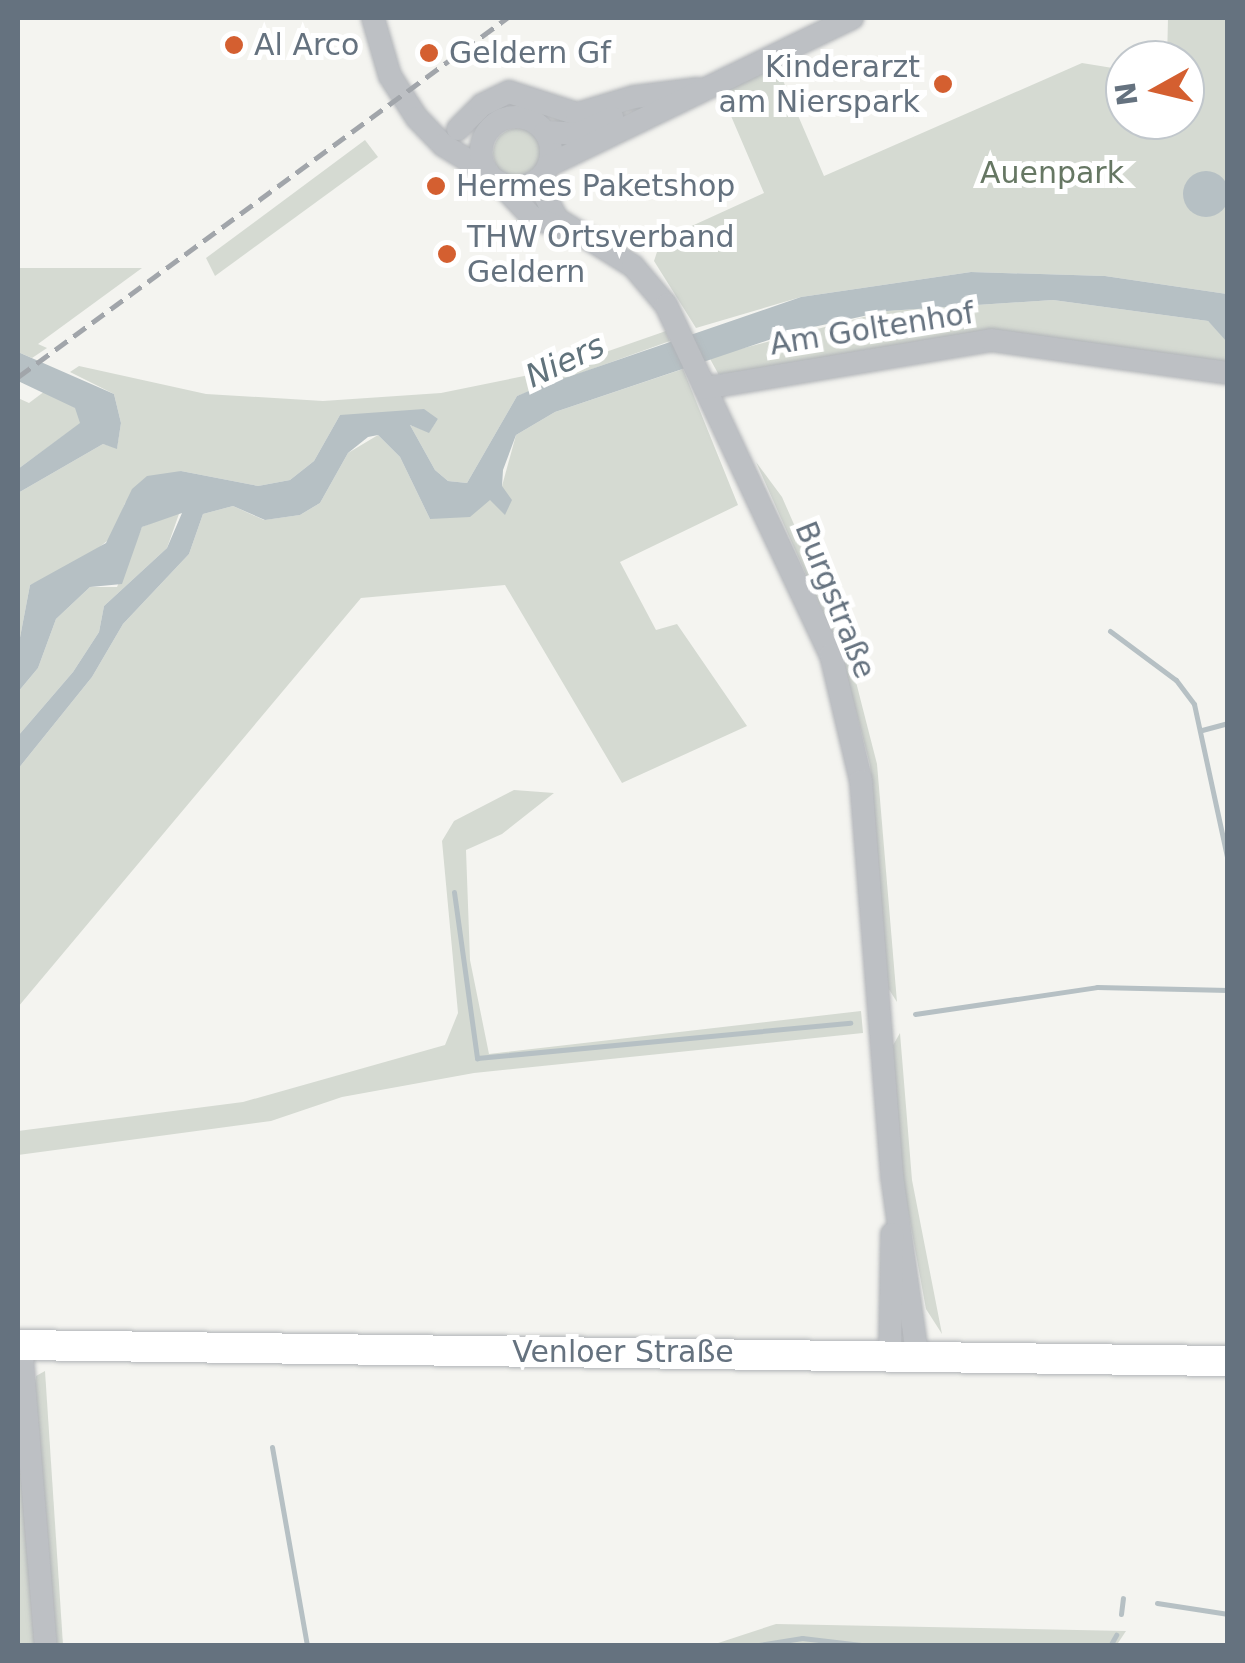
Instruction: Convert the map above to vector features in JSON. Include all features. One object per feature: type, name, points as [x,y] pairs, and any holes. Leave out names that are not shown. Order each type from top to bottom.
[{"type":"main road","name":"Venloer Straße","points":[[19,1345],[1228,1360]]},
{"type":"street","name":"Burgstraße","points":[[373,18],[390,76],[432,132],[493,177],[532,217],[576,232]]},
{"type":"street","points":[[489,129],[481,150],[493,177],[518,187],[700,89],[852,18]]},
{"type":"street","points":[[458,129],[482,104],[509,92],[577,114],[700,89]]},
{"type":"street","points":[[432,132],[489,129],[518,117],[545,132],[578,134],[671,92]]},
{"type":"street","name":"Burgstraße","points":[[545,132],[543,172],[551,212],[633,266],[676,326],[831,655],[861,781],[904,1354]]},
{"type":"street","name":"Am Goltenhof","points":[[702,382],[990,340],[1228,373]]},
{"type":"street","points":[[19,1345],[46,1646]]},
{"type":"green space","name":"Auenpark","points":[[1168,18],[1227,18],[1227,294],[1105,276],[971,272],[801,297],[696,328],[654,261],[661,240],[764,193],[716,81],[772,55],[824,176],[1082,63],[1105,67],[1105,140],[1205,140],[1205,40],[1167,40]]},
{"type":"green space","points":[[518,128],[536,135],[543,153],[536,171],[518,178],[500,171],[493,153],[500,135]]},
{"type":"green space","points":[[365,140],[378,157],[215,276],[206,258]]},
{"type":"green space","points":[[18,268],[142,268],[38,344],[47,348],[32,358],[18,352]]},
{"type":"green space","points":[[1053,300],[1208,321],[1228,342],[1227,366],[989,334],[720,377],[709,357],[887,311]]},
{"type":"green space","points":[[666,331],[670,341],[517,396],[467,483],[448,481],[435,470],[410,425],[429,432],[438,419],[340,415],[314,461],[290,480],[258,486],[181,471],[125,503],[112,537],[80,563],[30,585],[18,648],[18,493],[103,444],[117,448],[121,423],[114,394],[70,372],[79,366],[206,394],[323,401],[441,393],[554,370]]},
{"type":"green space","points":[[683,369],[738,505],[620,562],[656,630],[677,624],[747,726],[622,783],[505,585],[361,598],[18,1007],[18,769],[92,677],[123,624],[189,554],[203,514],[233,506],[264,520],[300,515],[320,503],[348,453],[378,435],[400,457],[430,519],[502,486],[516,435],[555,412]]},
{"type":"green space","points":[[45,391],[76,408],[81,423],[18,469],[18,398],[29,403]]},
{"type":"green space","points":[[756,462],[782,497],[846,643],[877,764],[897,1002],[888,988],[870,765],[840,651]]},
{"type":"green space","points":[[180,511],[167,548],[104,606],[99,632],[73,672],[18,736],[18,692],[38,668],[56,619],[90,587],[117,587],[142,527]]},
{"type":"green space","points":[[514,790],[554,793],[502,834],[466,850],[470,960],[489,1054],[861,1011],[863,1033],[474,1073],[342,1097],[271,1121],[18,1155],[18,1131],[243,1102],[445,1045],[458,1013],[442,841],[454,821]]},
{"type":"green space","points":[[900,1033],[912,1180],[942,1334],[926,1309],[902,1178],[892,1047]]},
{"type":"green space","points":[[45,1371],[63,1645],[53,1645],[34,1391],[36,1376]]},
{"type":"green space","points":[[18,1403],[36,1645],[18,1645]]},
{"type":"green space","points":[[776,1624],[1126,1631],[1116,1646],[712,1645]]},
{"type":"shaded area","points":[[1206,171],[1222,178],[1229,194],[1222,210],[1206,217],[1190,210],[1183,194],[1190,178]]},
{"type":"shaded area","points":[[971,272],[1105,276],[1227,294],[1227,342],[1208,321],[1053,300],[887,311],[795,331],[555,412],[516,435],[503,470],[502,486],[512,500],[505,515],[490,500],[470,517],[430,519],[400,457],[378,435],[368,437],[348,453],[320,503],[300,515],[265,520],[233,506],[203,514],[189,554],[123,624],[92,677],[18,769],[18,736],[73,672],[99,632],[104,606],[167,548],[182,513],[142,527],[122,584],[90,587],[56,619],[38,668],[18,692],[18,648],[30,585],[106,543],[132,489],[147,476],[181,471],[258,486],[290,480],[314,461],[340,415],[424,409],[438,419],[429,433],[410,425],[435,470],[448,481],[467,483],[517,396],[536,388],[801,297]]},
{"type":"shaded area","points":[[18,352],[114,394],[121,423],[117,449],[103,444],[18,493],[18,469],[80,423],[75,408],[18,381]]},
{"type":"waterway","points":[[1110,631],[1176,680],[1194,704],[1228,861]]},
{"type":"waterway","points":[[1202,730],[1228,723]]},
{"type":"waterway","points":[[454,892],[477,1058],[850,1023]]},
{"type":"waterway","points":[[915,1014],[1097,987],[1228,990]]},
{"type":"waterway","points":[[272,1447],[307,1646]]},
{"type":"waterway","points":[[1121,1614],[1123,1598]]},
{"type":"waterway","points":[[1157,1603],[1228,1614]]},
{"type":"waterway","points":[[1110,1646],[1116,1635]]},
{"type":"waterway","points":[[752,1646],[802,1638],[870,1646]]},
{"type":"railway","points":[[18,377],[507,18]]},
{"type":"place","name":"Al Arco","points":[[234,45]]},
{"type":"place","name":"Geldern Gf","points":[[429,53]]},
{"type":"place","name":"Kinderarzt am Nierspark","points":[[943,84]]},
{"type":"place","name":"Hermes Paketshop","points":[[436,186]]},
{"type":"place","name":"THW Ortsverband Geldern","points":[[447,254]]},
{"type":"water label","name":"Niers","points":[[565,361]]}]
